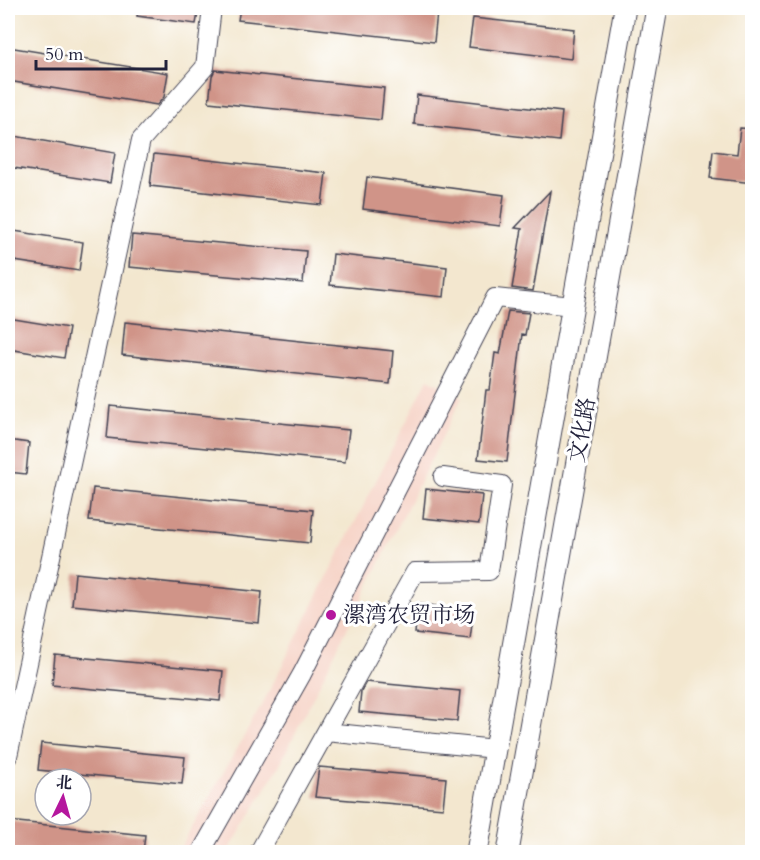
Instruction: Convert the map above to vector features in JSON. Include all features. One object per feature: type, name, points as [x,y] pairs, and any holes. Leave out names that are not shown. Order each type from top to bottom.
[{"type":"street","points":[[8,756],[141,140],[205,67],[212,8]]},
{"type":"street","name":"文化路","points":[[477,852],[625,8]]},
{"type":"street","name":"文化路","points":[[508,852],[657,8]]},
{"type":"street","points":[[201,852],[302,674],[495,298],[573,306]]},
{"type":"street","points":[[258,852],[415,572],[489,571],[502,485],[443,477]]},
{"type":"street","points":[[326,732],[495,749]]},
{"type":"shaded area","name":"漯湾农贸市场","points":[[428,379],[462,397],[278,768],[228,852],[178,852],[263,703]]},
{"type":"building","points":[[138,8],[199,8],[196,24],[137,16]]},
{"type":"building","points":[[240,8],[392,8],[437,12],[434,42],[238,20]]},
{"type":"building","points":[[473,18],[574,29],[571,59],[469,47]]},
{"type":"building","points":[[8,47],[168,73],[164,97],[157,105],[8,81]]},
{"type":"building","points":[[215,70],[384,88],[381,120],[209,102],[212,76]]},
{"type":"building","points":[[417,95],[562,112],[559,141],[414,124]]},
{"type":"building","points":[[740,128],[753,129],[753,183],[710,178],[713,151],[737,154]]},
{"type":"building","points":[[8,135],[115,153],[110,183],[8,167]]},
{"type":"building","points":[[154,154],[326,173],[322,205],[150,186]]},
{"type":"building","points":[[367,177],[504,195],[500,226],[363,209]]},
{"type":"building","points":[[550,191],[533,291],[512,288],[522,229],[515,228]]},
{"type":"building","points":[[8,230],[83,242],[79,271],[8,260]]},
{"type":"building","points":[[132,235],[306,251],[303,283],[129,267]]},
{"type":"building","points":[[333,254],[447,267],[444,297],[330,285]]},
{"type":"building","points":[[508,311],[529,313],[525,335],[522,334],[507,462],[478,459],[486,390],[490,390],[495,353],[500,354]]},
{"type":"building","points":[[8,318],[69,328],[64,358],[8,349]]},
{"type":"building","points":[[125,322],[393,351],[390,384],[122,355]]},
{"type":"building","points":[[110,406],[349,430],[345,462],[107,438]]},
{"type":"building","points":[[8,440],[29,443],[26,474],[8,472]]},
{"type":"building","points":[[93,488],[313,510],[310,543],[89,521]]},
{"type":"building","points":[[426,489],[482,495],[479,524],[423,518]]},
{"type":"building","points":[[75,573],[262,592],[259,623],[72,605]]},
{"type":"building","points":[[418,604],[474,610],[470,639],[415,633]]},
{"type":"building","points":[[55,655],[223,671],[220,701],[52,685]]},
{"type":"building","points":[[366,682],[460,691],[457,721],[359,712],[361,691]]},
{"type":"building","points":[[41,743],[185,757],[182,784],[93,775],[93,767],[38,767]]},
{"type":"building","points":[[319,767],[446,778],[443,808],[315,797]]},
{"type":"building","points":[[8,821],[33,824],[33,827],[67,827],[145,835],[143,852],[8,851]]},
{"type":"place","name":"漯湾农贸市场","points":[[331,615]]}]
